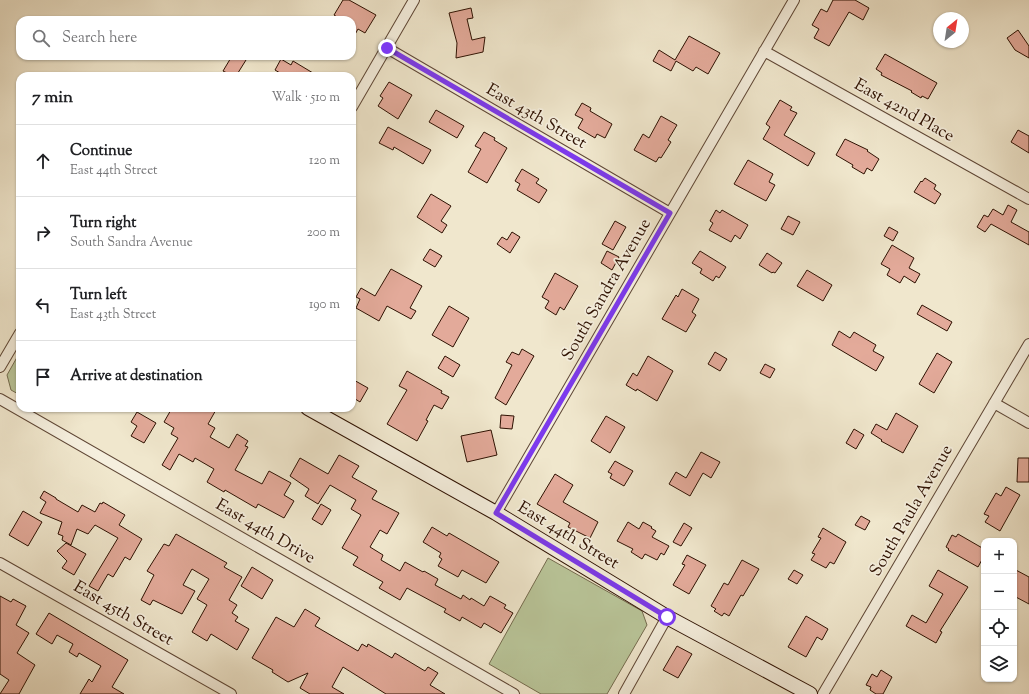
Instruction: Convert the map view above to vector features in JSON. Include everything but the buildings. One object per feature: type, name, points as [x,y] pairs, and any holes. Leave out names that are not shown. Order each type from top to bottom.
[{"type":"street","points":[[356,100],[414,0]]},
{"type":"street","name":"South Sandra Avenue","points":[[496,513],[794,0]]},
{"type":"street","name":"East 43th Street","points":[[387,48],[670,213]]},
{"type":"street","name":"East 42nd Place","points":[[764,51],[1029,199]]},
{"type":"street","points":[[0,368],[16,340]]},
{"type":"street","name":"South Paula Avenue","points":[[823,694],[1029,344]]},
{"type":"street","name":"East 44th Drive","points":[[0,399],[16,408]]},
{"type":"street","points":[[994,403],[1029,423]]},
{"type":"street","name":"East 44th Drive","points":[[23,412],[514,694]]},
{"type":"street","name":"East 44th Street","points":[[315,412],[496,513],[667,617],[810,694]]},
{"type":"street","name":"East 45th Street","points":[[0,563],[231,694]]},
{"type":"street","points":[[624,694],[667,617]]},
{"type":"green space","points":[[16,359],[16,393],[11,390],[7,375]]},
{"type":"green space","points":[[548,558],[642,611],[647,625],[607,694],[541,694],[489,664]]},
{"type":"route","points":[[387,48],[670,213],[496,513],[667,617]]}]
